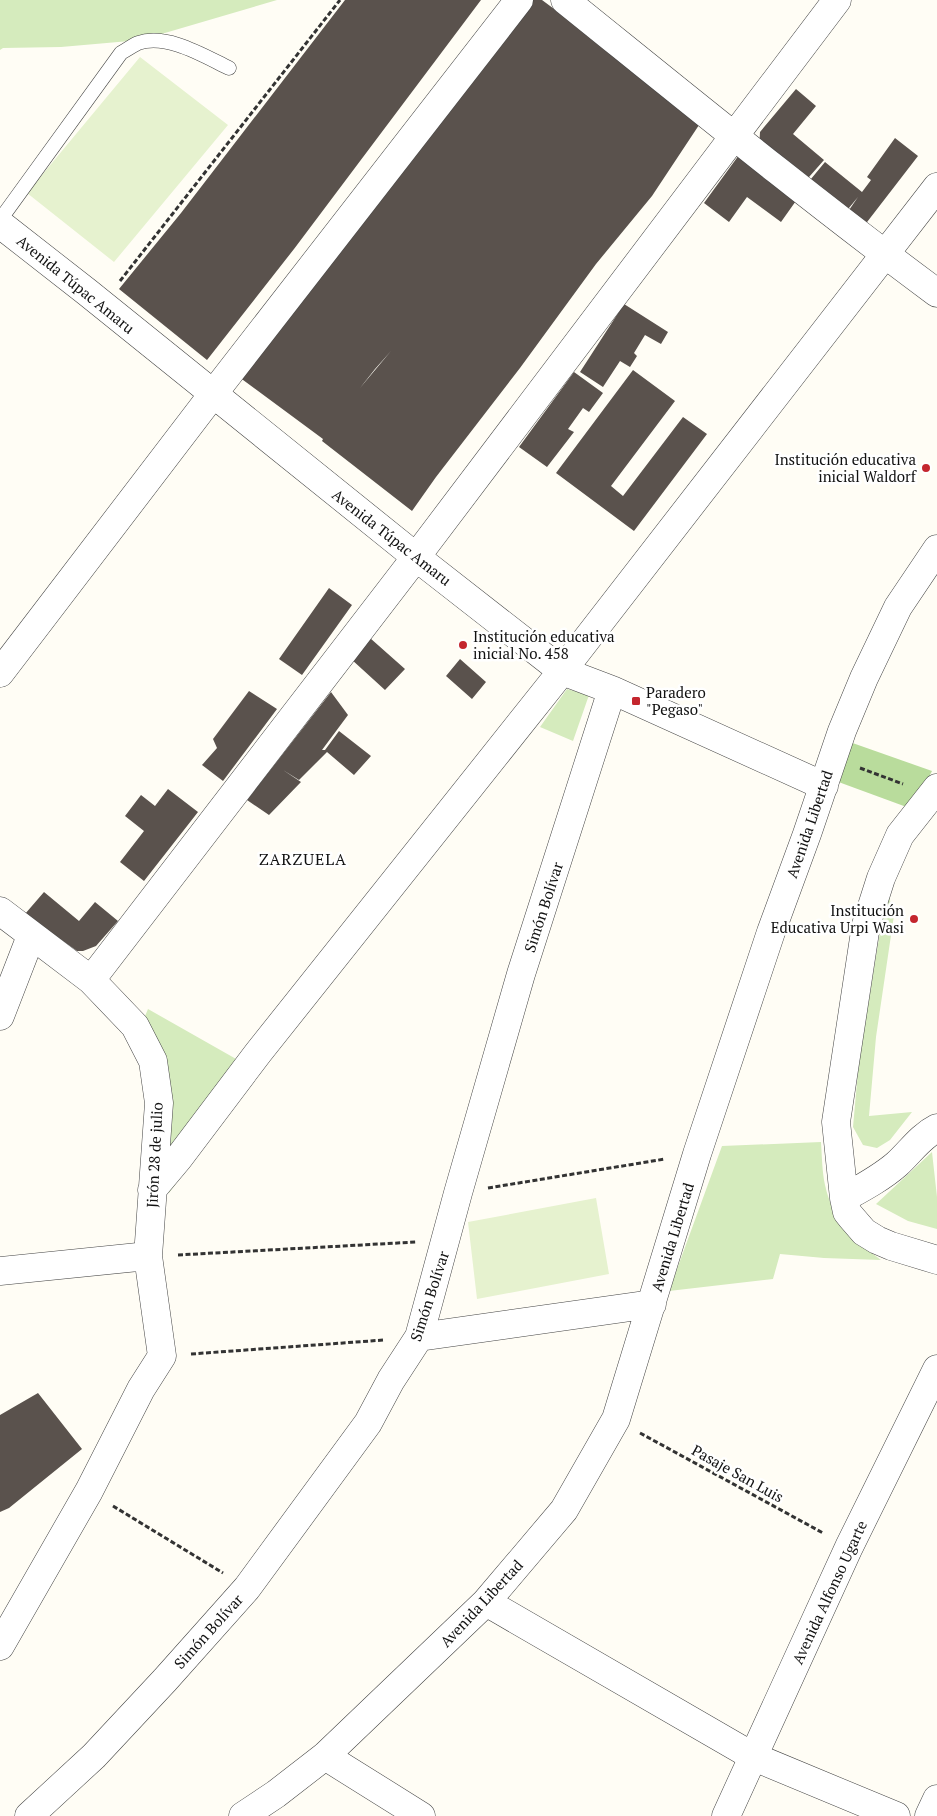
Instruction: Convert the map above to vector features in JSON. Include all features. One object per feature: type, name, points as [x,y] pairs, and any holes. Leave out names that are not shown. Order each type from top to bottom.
[{"type":"street","points":[[0,673],[213,394],[519,0]]},
{"type":"street","points":[[565,0],[734,136],[937,293]]},
{"type":"street","points":[[92,980],[416,557],[837,0]]},
{"type":"street","points":[[152,1190],[258,1053],[562,671],[937,187]]},
{"type":"street","name":"Avenida Túpac Amaru","points":[[3,232],[213,394],[562,671],[612,690],[824,786]]},
{"type":"street","name":"Avenida Libertad","points":[[243,1816],[276,1794],[325,1756],[486,1602],[564,1510],[616,1419],[697,1154],[770,932],[824,786],[832,758],[864,678],[898,607],[937,549]]},
{"type":"street","name":"Simón Bolívar","points":[[29,1816],[94,1756],[247,1588],[368,1423],[391,1380],[419,1337],[521,974],[612,690]]},
{"type":"street","points":[[934,791],[900,835],[881,878],[866,925],[836,1122],[844,1198],[851,1217],[864,1232],[872,1237],[891,1246],[937,1260]]},
{"type":"street","name":"Jirón 28 de julio","points":[[0,911],[92,980],[135,1026],[153,1061],[159,1103],[148,1256],[162,1356]]},
{"type":"street","points":[[0,1016],[31,936]]},
{"type":"street","points":[[844,1198],[887,1173],[912,1150],[924,1135],[937,1128]]},
{"type":"street","points":[[0,1271],[148,1256]]},
{"type":"street","points":[[419,1337],[652,1304]]},
{"type":"street","points":[[0,1646],[89,1491],[141,1389],[162,1356]]},
{"type":"street","name":"Avenida Alfonso Ugarte","points":[[726,1816],[848,1547],[937,1369]]},
{"type":"street","points":[[486,1602],[754,1757],[896,1816]]},
{"type":"street","points":[[325,1756],[421,1816]]},
{"type":"street","points":[[930,1816],[937,1799]]},
{"type":"lane","points":[[3,232],[121,53],[138,43],[153,41],[180,44],[229,68]]},
{"type":"path","points":[[122,278],[340,0]]},
{"type":"path","points":[[832,758],[934,791]]},
{"type":"path","points":[[458,1193],[697,1154]]},
{"type":"path","points":[[148,1256],[446,1240]]},
{"type":"path","points":[[162,1356],[419,1337]]},
{"type":"path","name":"Pasaje San Luis","points":[[616,1419],[848,1547]]},
{"type":"path","points":[[89,1491],[247,1588]]},
{"type":"green space","points":[[0,0],[277,0],[141,40],[61,47],[3,48],[0,50]]},
{"type":"green space","points":[[140,57],[228,125],[114,262],[27,193]]},
{"type":"green space","points":[[567,689],[589,695],[573,741],[540,727]]},
{"type":"green space","points":[[827,734],[932,771],[912,809],[814,773]]},
{"type":"green space","points":[[887,889],[894,915],[876,1037],[869,1116],[912,1112],[890,1140],[877,1148],[863,1145],[853,1127],[859,1060]]},
{"type":"green space","points":[[148,1009],[259,1072],[169,1193],[157,1057],[143,1021]]},
{"type":"green space","points":[[821,1142],[824,1180],[833,1209],[853,1237],[881,1260],[780,1254],[773,1279],[669,1291],[722,1146]]},
{"type":"green space","points":[[932,1152],[937,1197],[937,1229],[908,1221],[876,1204]]},
{"type":"green space","points":[[596,1198],[609,1274],[477,1299],[468,1222]]},
{"type":"building","points":[[345,0],[481,0],[294,249],[207,360],[119,289],[181,213]]},
{"type":"building","points":[[526,0],[542,0],[701,122],[652,196],[596,264],[412,511],[322,441],[323,439],[239,377]],"holes":[[[391,351],[360,388],[375,369]]]},
{"type":"building","points":[[796,89],[816,106],[793,134],[824,160],[802,185],[759,149],[760,132]]},
{"type":"building","points":[[895,138],[918,156],[864,226],[847,213],[858,197],[844,214],[806,185],[825,162],[862,192],[871,180],[867,177]]},
{"type":"building","points":[[739,155],[798,198],[781,222],[747,197],[729,222],[704,203]]},
{"type":"building","points":[[624,304],[668,332],[661,344],[645,335],[634,353],[637,356],[630,367],[620,361],[603,387],[580,372]]},
{"type":"building","points":[[633,370],[675,401],[611,486],[623,496],[683,417],[707,434],[634,531],[556,473]]},
{"type":"building","points":[[574,372],[603,393],[589,412],[583,408],[568,429],[574,432],[547,467],[519,447]]},
{"type":"building","points":[[329,588],[352,605],[302,675],[279,659]]},
{"type":"building","points":[[370,638],[405,669],[385,690],[351,659]]},
{"type":"building","points":[[460,659],[486,682],[472,699],[446,676]]},
{"type":"building","points":[[249,691],[277,709],[223,781],[202,765],[217,748],[213,739]]},
{"type":"building","points":[[331,692],[348,715],[322,750],[325,750],[339,731],[371,756],[354,775],[327,752],[299,780],[283,770],[301,782],[269,815],[247,800]]},
{"type":"building","points":[[168,789],[198,812],[144,881],[120,862],[144,831],[125,816],[141,795],[155,806]]},
{"type":"building","points":[[44,892],[79,921],[95,902],[118,921],[96,946],[83,951],[77,951],[25,914]]},
{"type":"building","points":[[38,1393],[82,1449],[9,1508],[0,1512],[0,1415]]},
{"type":"place","name":"Institución educativa inicial Waldorf","points":[[926,468]]},
{"type":"place","name":"Institución educativa inicial No. 458","points":[[463,645]]},
{"type":"place","name":"Paradero \"Pegaso\"","points":[[636,701]]},
{"type":"place","name":"Institución Educativa Urpi Wasi","points":[[914,919]]},
{"type":"district","name":"ZARZUELA","points":[[303,859]]}]
